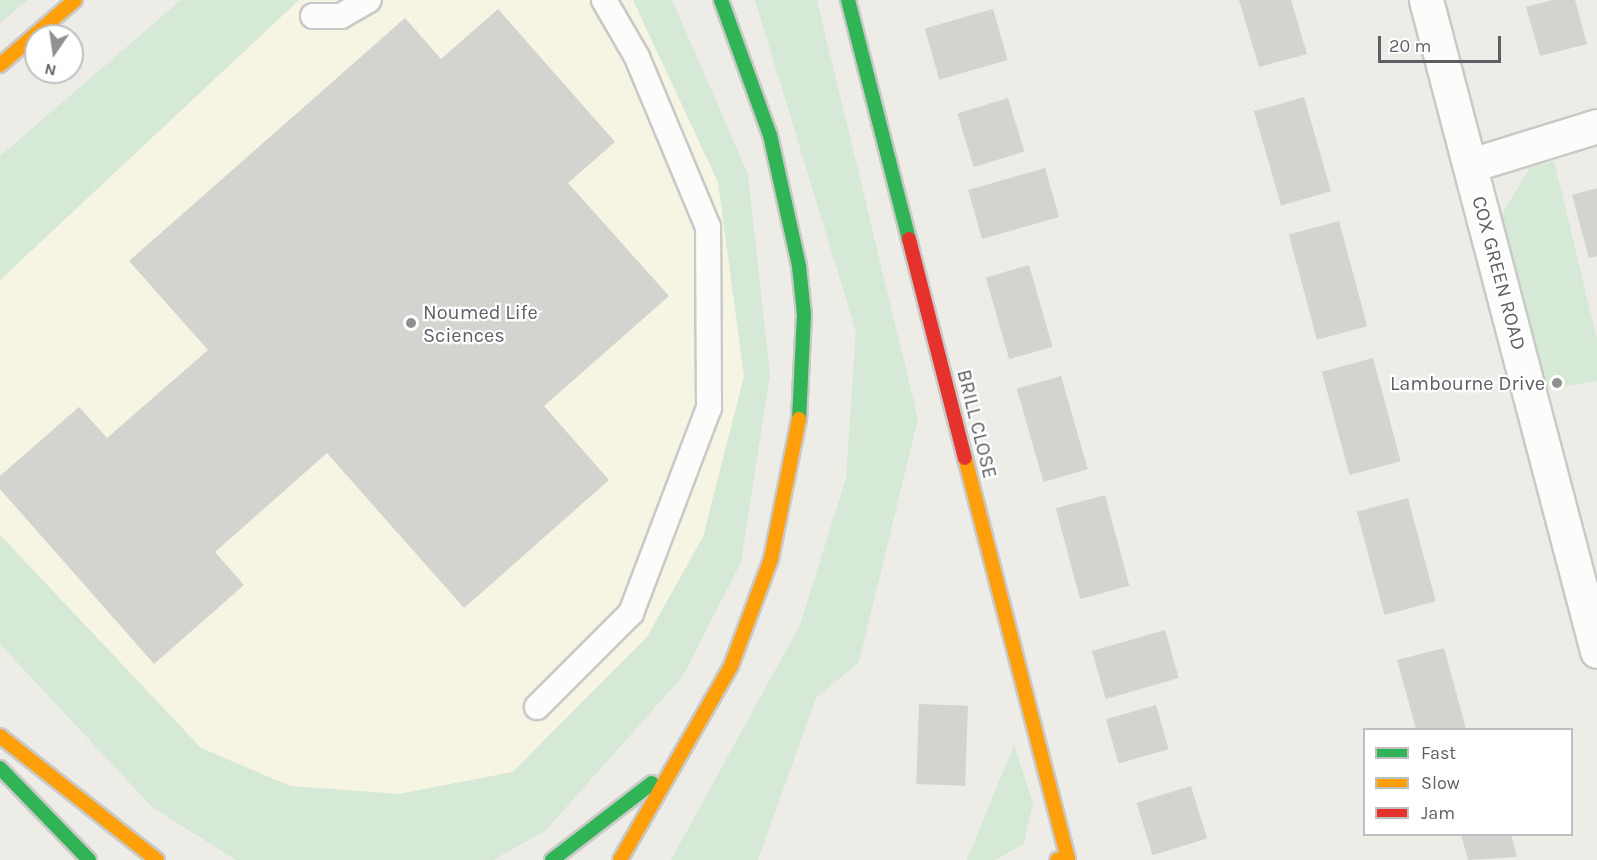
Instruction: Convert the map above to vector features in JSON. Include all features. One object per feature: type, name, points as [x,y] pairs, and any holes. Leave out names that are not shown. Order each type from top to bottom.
[{"type":"main road","points":[[0,65],[75,0]]},
{"type":"main road","points":[[620,860],[667,770],[714,696],[751,615],[771,559],[799,430],[804,314],[799,266],[770,135],[721,0]]},
{"type":"main road","name":"BRILL CLOSE","points":[[848,0],[1064,859]]},
{"type":"main road","points":[[0,736],[157,860]]},
{"type":"main road","points":[[0,768],[89,860]]},
{"type":"main road","points":[[552,860],[605,824],[667,770]]},
{"type":"street","name":"COX GREEN ROAD","points":[[1426,0],[1471,165],[1588,570],[1597,651]]},
{"type":"street","points":[[1471,165],[1597,126]]},
{"type":"lane","points":[[313,16],[342,16],[369,0]]},
{"type":"lane","points":[[537,707],[631,613],[709,408],[708,227],[637,57],[603,3]]},
{"type":"shaded area","points":[[299,0],[633,0],[718,182],[744,376],[706,532],[647,637],[512,772],[399,794],[290,786],[201,748],[0,535],[0,280]]},
{"type":"green space","points":[[0,0],[28,0],[0,23]]},
{"type":"green space","points":[[181,0],[299,0],[0,280],[0,156]]},
{"type":"green space","points":[[633,0],[672,0],[748,174],[770,375],[741,562],[683,676],[545,831],[493,860],[236,860],[152,807],[0,644],[0,535],[201,748],[290,786],[399,794],[513,772],[647,637],[703,537],[744,376],[718,182]]},
{"type":"green space","points":[[755,0],[817,0],[918,419],[859,662],[816,698],[758,860],[671,860],[800,625],[846,478],[856,332]]},
{"type":"green space","points":[[1554,161],[1597,339],[1597,381],[1544,390],[1497,222],[1530,168]]},
{"type":"green space","points":[[1014,745],[1033,803],[1024,844],[995,860],[967,860]]},
{"type":"building","points":[[1239,0],[1291,0],[1307,54],[1259,67]]},
{"type":"building","points":[[1552,0],[1575,0],[1587,44],[1540,56],[1526,7]]},
{"type":"building","name":"Noumed Life Sciences","points":[[498,9],[615,142],[568,183],[669,296],[544,406],[609,480],[464,608],[327,453],[215,552],[244,585],[154,664],[0,489],[0,476],[79,407],[107,438],[208,350],[129,261],[405,18],[441,59]]},
{"type":"building","points":[[993,9],[1008,60],[939,80],[925,29]]},
{"type":"building","points":[[1304,97],[1331,191],[1281,206],[1254,111]]},
{"type":"building","points":[[1008,98],[1024,152],[974,167],[957,113]]},
{"type":"building","points":[[1045,168],[1059,217],[982,239],[968,190]]},
{"type":"building","points":[[1597,188],[1597,256],[1589,258],[1572,195]]},
{"type":"building","points":[[1339,221],[1367,326],[1317,340],[1289,234]]},
{"type":"building","points":[[1029,265],[1052,347],[1009,359],[986,277]]},
{"type":"building","points":[[1373,358],[1401,461],[1349,475],[1322,372]]},
{"type":"building","points":[[1061,376],[1088,469],[1044,482],[1017,389]]},
{"type":"building","points":[[1105,495],[1129,586],[1080,599],[1056,508]]},
{"type":"building","points":[[1408,498],[1436,601],[1384,615],[1357,512]]},
{"type":"building","points":[[1165,630],[1179,678],[1106,699],[1092,651]]},
{"type":"building","points":[[1444,648],[1466,728],[1416,728],[1397,660]]},
{"type":"building","points":[[919,704],[968,706],[965,786],[916,784]]},
{"type":"building","points":[[1156,705],[1169,749],[1119,764],[1106,719]]},
{"type":"building","points":[[1191,786],[1207,839],[1153,855],[1136,803]]},
{"type":"building","points":[[1462,836],[1512,836],[1517,857],[1468,860]]},
{"type":"traffic: fast","points":[[721,0],[770,135],[799,266],[804,314],[799,419]]},
{"type":"traffic: fast","points":[[848,0],[909,239]]},
{"type":"traffic: fast","points":[[0,768],[89,860]]},
{"type":"traffic: fast","points":[[552,860],[652,783]]},
{"type":"traffic: slow","points":[[0,65],[75,0]]},
{"type":"traffic: slow","points":[[620,860],[731,666],[771,559],[799,419]]},
{"type":"traffic: slow","points":[[965,458],[1068,858],[1057,860]]},
{"type":"traffic: slow","points":[[0,736],[157,860]]},
{"type":"traffic: jam","points":[[909,239],[965,458]]},
{"type":"place","name":"Noumed Life Sciences","points":[[411,323]]},
{"type":"place","name":"Lambourne Drive","points":[[1557,383]]}]
